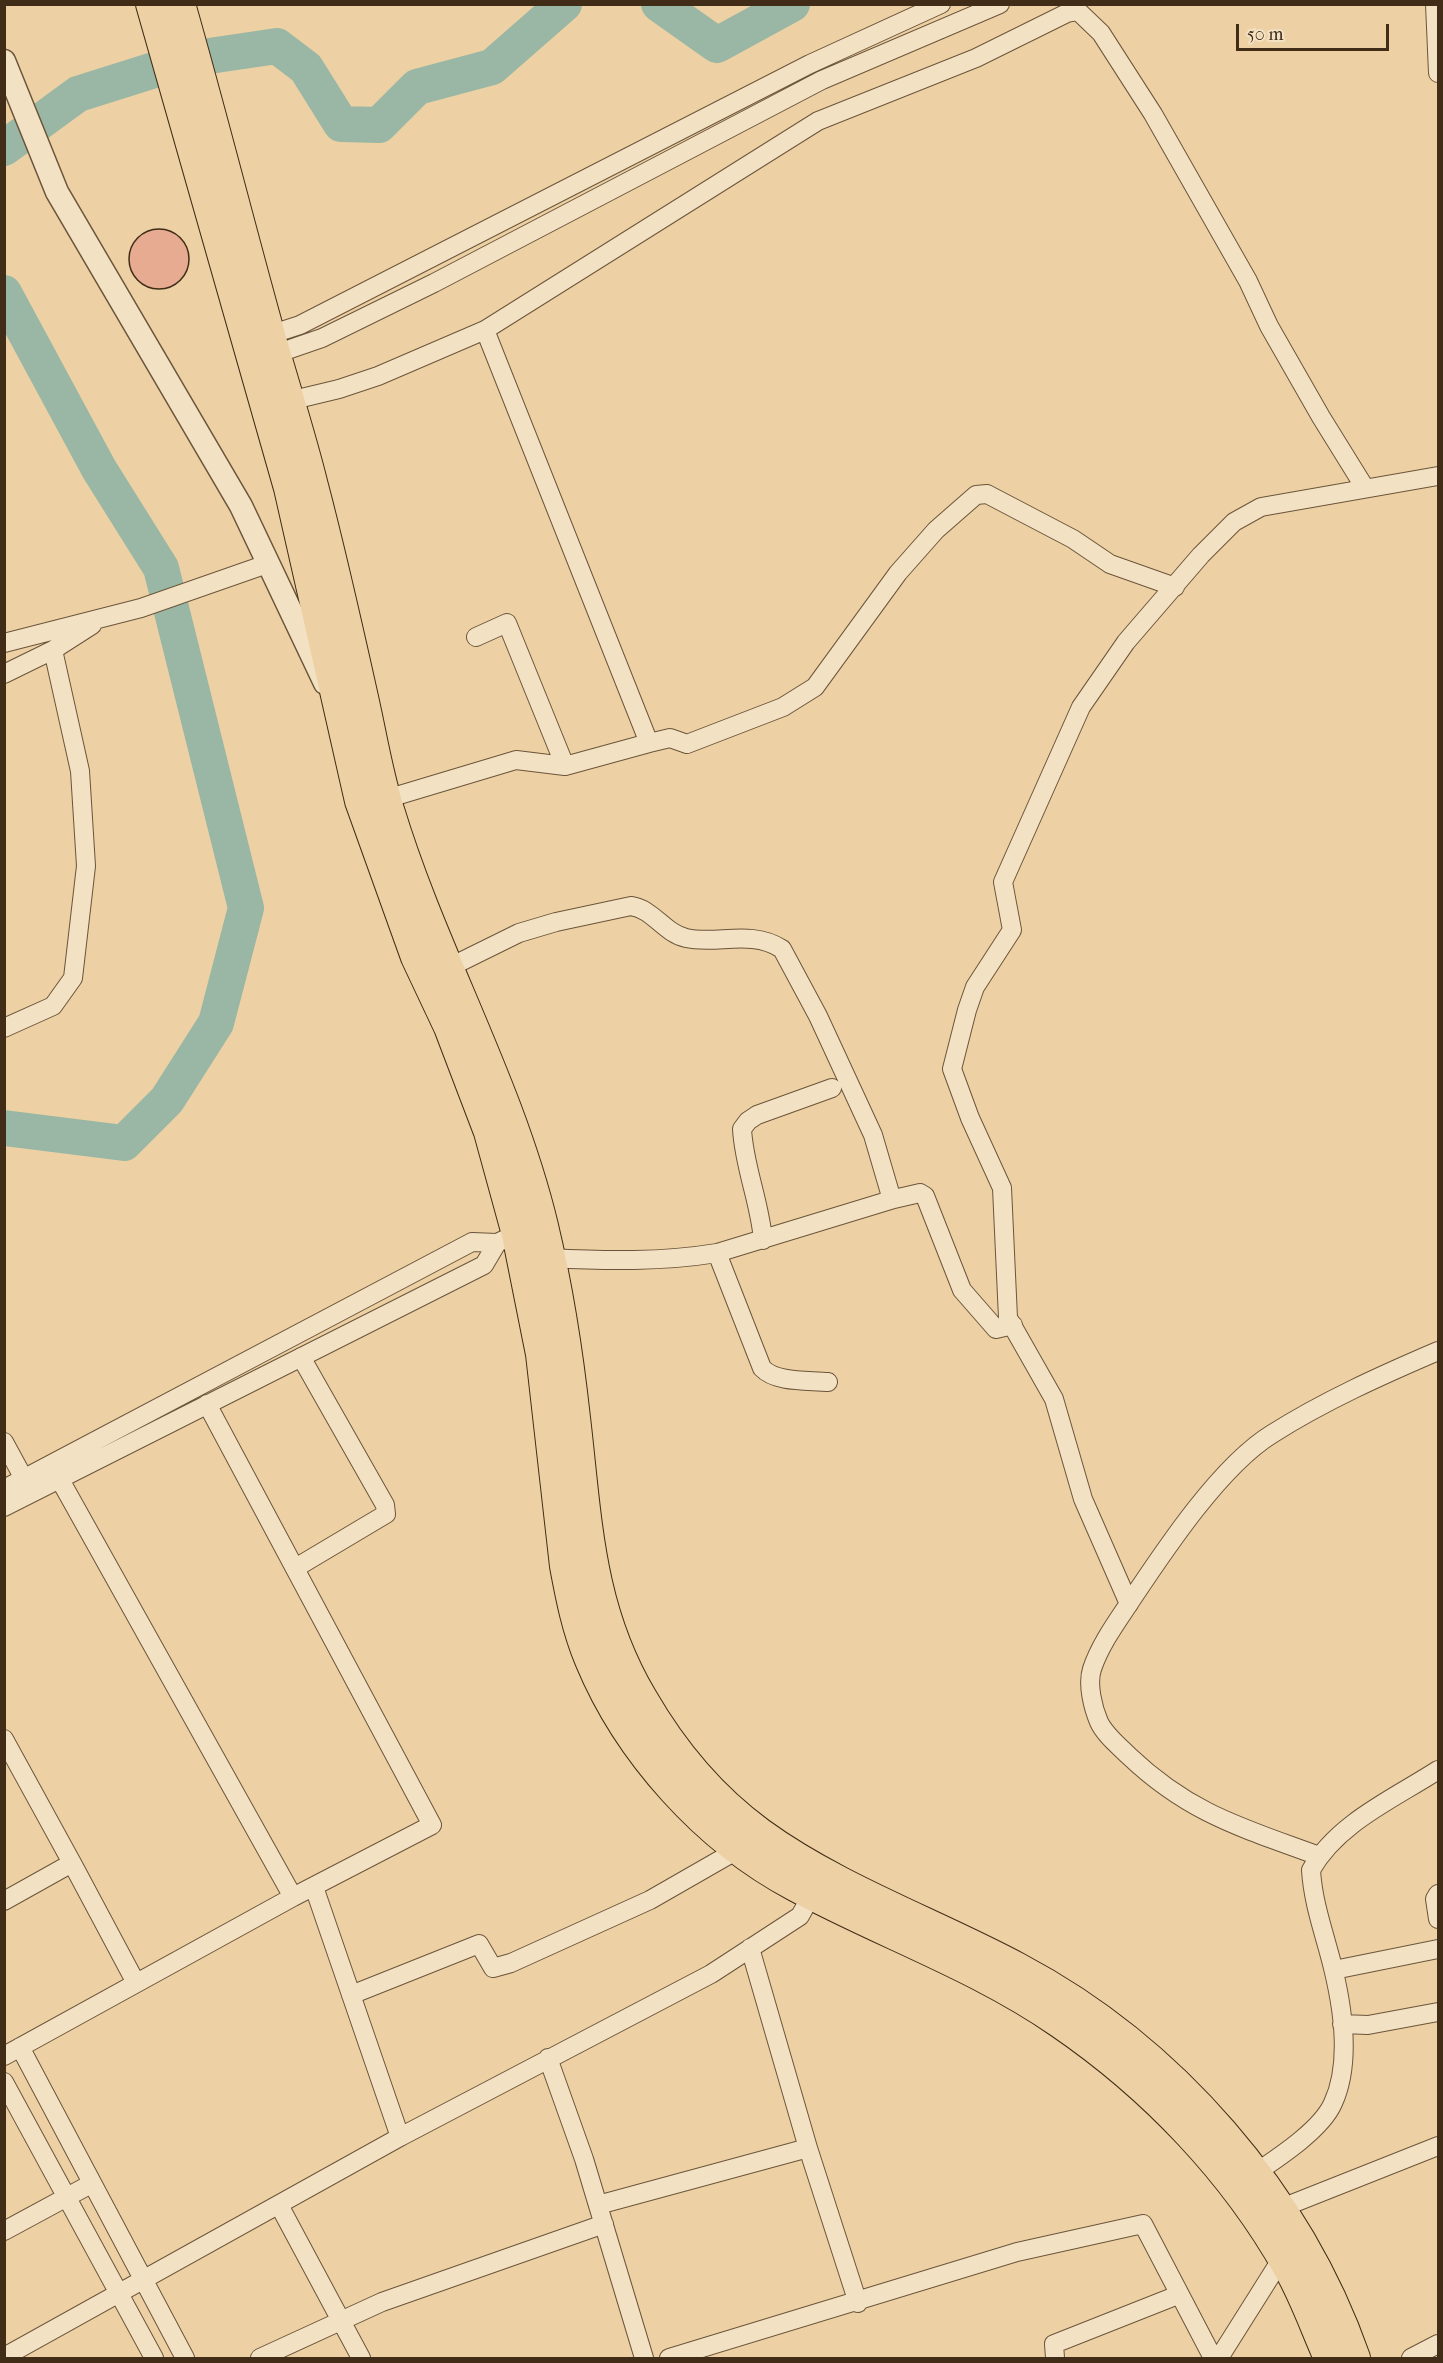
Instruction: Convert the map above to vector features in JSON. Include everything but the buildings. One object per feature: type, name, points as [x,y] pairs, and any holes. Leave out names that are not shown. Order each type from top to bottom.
[{"type":"highway","points":[[151,4],[188,138],[261,348],[289,401],[312,481],[386,799],[418,895],[495,1074],[523,1154],[519,1233]]},
{"type":"highway","points":[[180,4],[218,136],[306,559],[360,801],[416,957],[449,1027],[485,1122],[519,1233],[541,1354],[565,1566],[580,1635],[604,1688],[631,1735],[658,1772],[693,1811],[740,1849],[792,1885],[818,1883]]},
{"type":"highway","points":[[519,1233],[550,1258],[575,1416],[585,1521],[593,1572],[604,1616],[621,1658],[641,1697],[696,1774],[726,1805],[818,1883],[987,1978],[1059,2022],[1112,2060],[1279,2209],[1294,2262],[1329,2358]]},
{"type":"highway","points":[[1244,2180],[1294,2262],[1332,2302],[1355,2358]]},
{"type":"street","points":[[261,348],[300,325],[810,64],[941,4]]},
{"type":"street","points":[[261,348],[322,338],[434,283],[822,80],[1000,4]]},
{"type":"street","points":[[1435,4],[1438,72]]},
{"type":"street","points":[[289,401],[339,389],[378,376],[485,330],[818,121],[976,58],[1067,13],[1078,11],[1101,33],[1153,114],[1248,280],[1269,326],[1320,417],[1365,488]]},
{"type":"street","points":[[5,61],[57,192],[241,506],[340,713],[369,724]]},
{"type":"street","points":[[485,330],[649,743]]},
{"type":"street","points":[[1129,1604],[1083,1499],[1054,1399],[1008,1318],[1002,1188],[959,1090],[952,1069],[954,1054],[975,987],[1012,930],[1003,882],[1081,707],[1126,642],[1201,555],[1234,522],[1260,507],[1438,476]]},
{"type":"street","points":[[386,799],[516,760],[565,766],[670,738],[687,744],[783,707],[815,687],[898,573],[936,530],[976,495],[987,494],[1073,539],[1110,564],[1175,587]]},
{"type":"street","points":[[4,643],[141,608],[267,564]]},
{"type":"street","points":[[4,674],[53,651],[106,616]]},
{"type":"street","points":[[476,638],[507,623],[565,766]]},
{"type":"street","points":[[4,1029],[52,1006],[72,978],[86,866],[80,771],[53,651]]},
{"type":"street","points":[[448,968],[519,933],[556,922],[631,906],[642,907],[674,935],[689,939],[746,938],[775,945],[782,949],[818,1016],[873,1135],[894,1199]]},
{"type":"street","points":[[763,1240],[763,1220],[750,1175],[742,1129],[757,1115],[832,1088]]},
{"type":"street","points":[[550,1258],[630,1261],[688,1258],[717,1253],[920,1192],[925,1196],[962,1290],[996,1329],[1013,1325]]},
{"type":"street","points":[[4,1489],[59,1478],[484,1265],[519,1233]]},
{"type":"street","points":[[4,1507],[28,1486],[472,1242],[519,1233]]},
{"type":"street","points":[[717,1253],[762,1368],[767,1373],[779,1377],[828,1382]]},
{"type":"street","points":[[1319,1856],[1246,1831],[1195,1807],[1148,1774],[1099,1724],[1092,1698],[1091,1671],[1106,1639],[1129,1604],[1194,1512],[1240,1460],[1271,1434],[1381,1376],[1438,1351]]},
{"type":"street","points":[[297,1567],[386,1514],[385,1505],[302,1357]]},
{"type":"street","points":[[184,2358],[91,2184],[12,2052],[293,1897],[432,1825],[297,1567],[207,1404]]},
{"type":"street","points":[[4,1442],[28,1486]]},
{"type":"street","points":[[59,1478],[293,1897]]},
{"type":"street","points":[[4,1739],[136,1983]]},
{"type":"street","points":[[1244,2180],[1316,2126],[1333,2105],[1343,2063],[1342,2024],[1334,1970],[1312,1887],[1311,1870],[1328,1844],[1357,1822],[1438,1770]]},
{"type":"street","points":[[351,1995],[479,1944],[493,1968],[511,1963],[650,1900],[740,1849]]},
{"type":"street","points":[[4,1900],[72,1863]]},
{"type":"street","points":[[4,2357],[120,2295],[400,2137],[711,1974],[800,1916],[818,1883]]},
{"type":"street","points":[[314,1887],[400,2137]]},
{"type":"street","points":[[1438,1894],[1435,1899],[1438,1919]]},
{"type":"street","points":[[750,1948],[808,2148],[858,2303]]},
{"type":"street","points":[[1334,1970],[1438,1948]]},
{"type":"street","points":[[1342,2024],[1368,2025],[1438,2012]]},
{"type":"street","points":[[548,2058],[598,2205],[644,2358]]},
{"type":"street","points":[[4,2082],[154,2358]]},
{"type":"street","points":[[1279,2209],[1438,2146]]},
{"type":"street","points":[[598,2205],[808,2148]]},
{"type":"street","points":[[4,2231],[91,2184]]},
{"type":"street","points":[[279,2205],[361,2358]]},
{"type":"street","points":[[260,2358],[382,2302],[604,2224]]},
{"type":"street","points":[[669,2358],[858,2303],[1017,2252],[1143,2224],[1178,2295],[1214,2358]]},
{"type":"street","points":[[1219,2358],[1294,2262]]},
{"type":"street","points":[[1055,2358],[1054,2344],[1178,2295]]},
{"type":"street","points":[[1411,2358],[1438,2344]]},
{"type":"waterway","points":[[4,148],[78,94],[189,59],[277,46],[306,68],[341,124],[379,125],[417,87],[492,67],[564,4]]},
{"type":"waterway","points":[[659,4],[717,45],[792,4]]},
{"type":"waterway","points":[[4,293],[99,469],[161,568],[246,908],[216,1023],[167,1100],[124,1143],[4,1128]]}]
